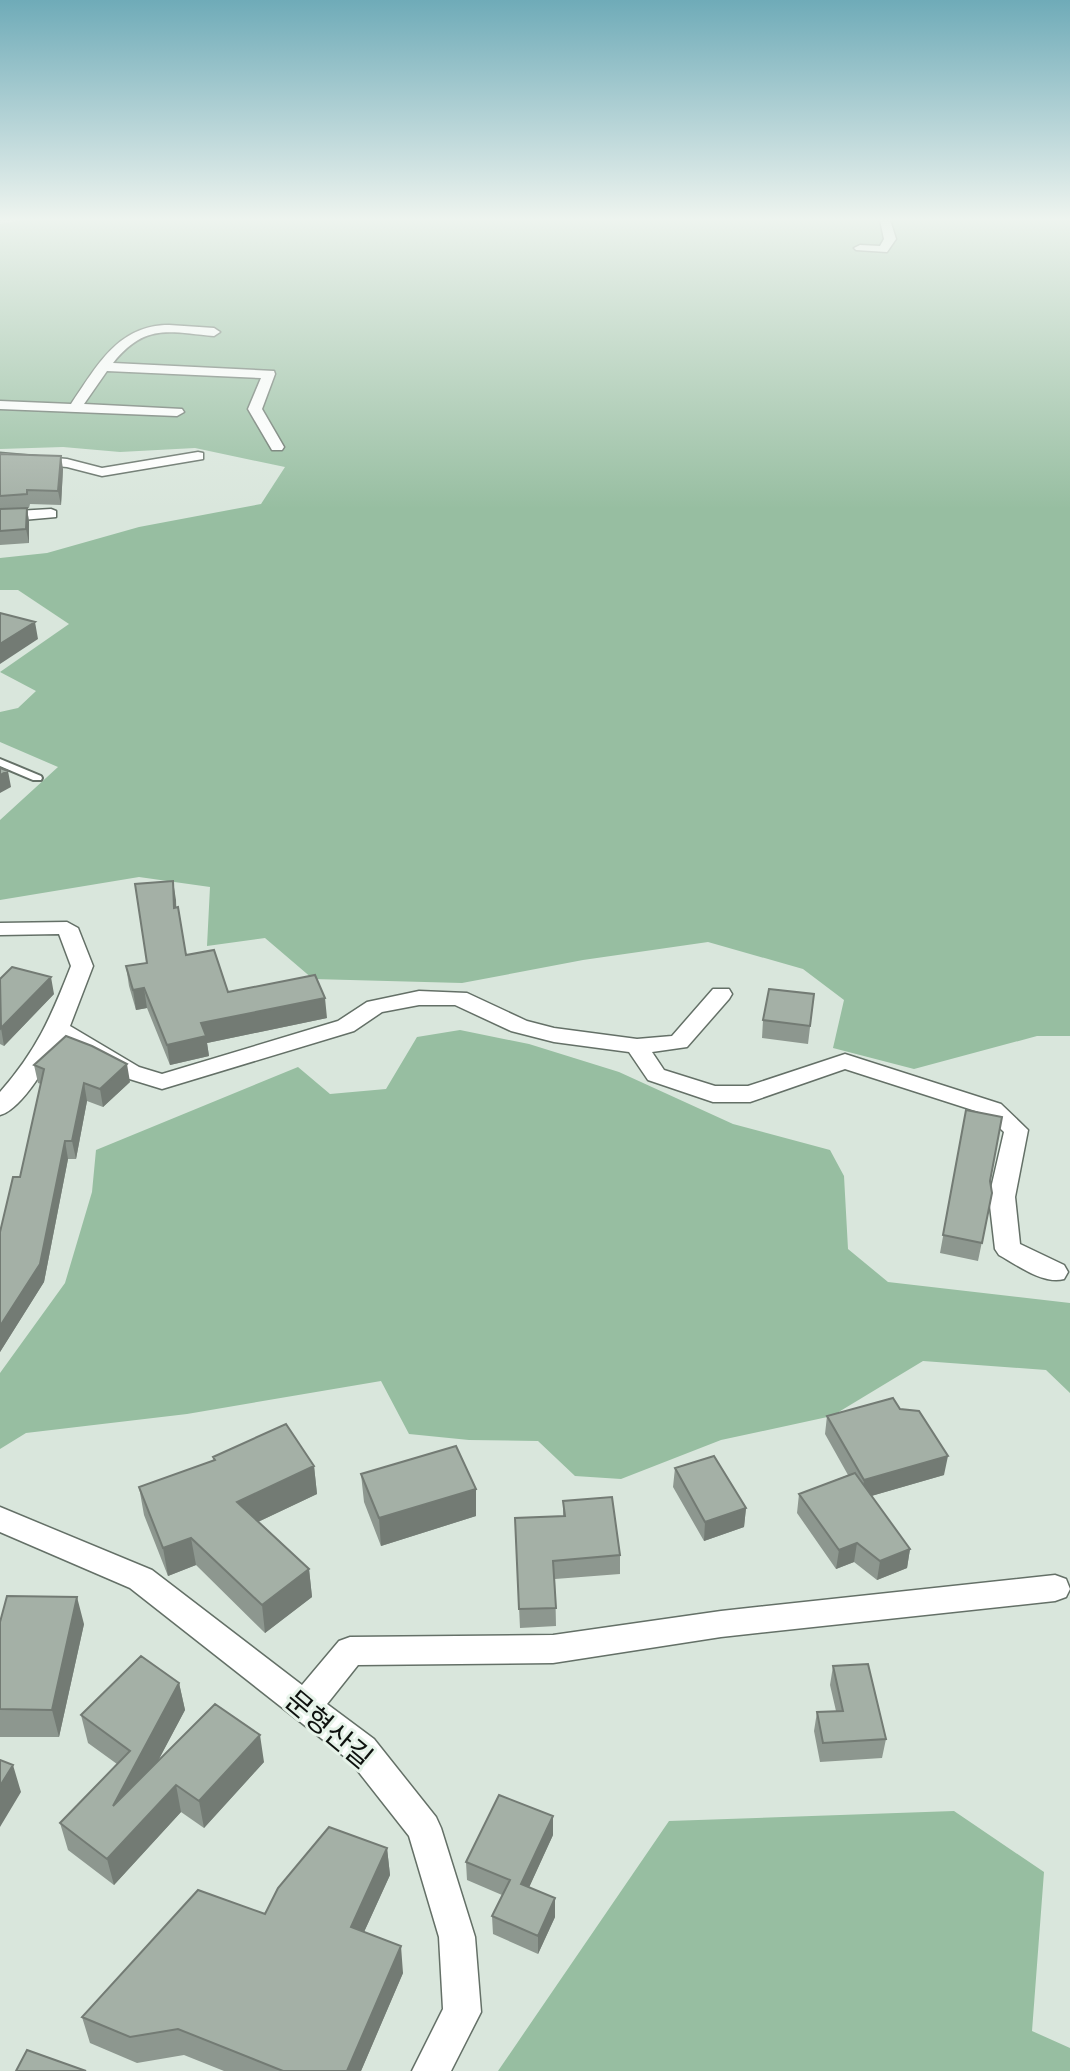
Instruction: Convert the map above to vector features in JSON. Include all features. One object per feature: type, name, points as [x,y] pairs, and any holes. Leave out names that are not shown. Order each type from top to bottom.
[{"type":"street","points":[[75,408],[123,345],[146,330],[214,332]]},
{"type":"street","points":[[105,367],[269,374],[255,410],[277,447]]},
{"type":"street","points":[[0,405],[177,412]]},
{"type":"street","points":[[0,457],[67,463],[102,471],[198,456]]},
{"type":"street","points":[[0,517],[51,514]]},
{"type":"street","points":[[0,929],[67,928],[82,966],[58,1028],[31,1071],[0,1107]]},
{"type":"street","points":[[58,1028],[131,1072],[162,1082],[345,1026],[375,1007],[419,998],[459,998],[519,1026],[554,1035],[637,1046],[679,1042],[721,994]]},
{"type":"street","points":[[637,1046],[656,1074],[713,1094],[750,1094],[845,1061],[948,1097],[993,1109],[1016,1130],[1002,1197],[1008,1249],[1055,1272]]},
{"type":"street","name":"문형산길","points":[[0,1520],[141,1578],[362,1750],[424,1828],[457,1937],[462,2012],[431,2071]]},
{"type":"street","points":[[305,1706],[350,1651],[553,1649],[721,1624],[1055,1588]]},
{"type":"lane","points":[[0,762],[37,778]]},
{"type":"green space","points":[[0,317],[1070,317],[1070,1036],[1037,1036],[914,1069],[833,1048],[844,1000],[803,969],[708,942],[583,960],[462,983],[313,979],[265,938],[207,946],[210,887],[139,877],[0,900],[0,820],[58,767],[0,742],[0,712],[18,708],[36,691],[0,672],[69,624],[18,590],[0,590],[0,558],[47,553],[139,527],[261,504],[285,467],[195,448],[120,452],[63,447],[0,449]]},
{"type":"green space","points":[[460,1030],[529,1044],[619,1072],[733,1124],[830,1150],[844,1176],[848,1249],[888,1282],[1070,1303],[1070,1393],[1046,1370],[923,1361],[832,1416],[721,1440],[621,1479],[575,1476],[538,1441],[469,1440],[409,1434],[381,1381],[187,1414],[26,1433],[0,1449],[0,1373],[65,1283],[92,1192],[96,1150],[298,1067],[330,1094],[386,1089],[417,1037]]},
{"type":"green space","points":[[954,1811],[1044,1872],[1032,2031],[1070,2048],[1070,2071],[498,2071],[669,1821]]},
{"type":"building","points":[[0,454],[61,456],[58,491],[27,490],[27,494],[0,496]]},
{"type":"building","points":[[27,508],[26,529],[0,531],[0,509]]},
{"type":"building","points":[[0,613],[35,622],[0,644]]},
{"type":"building","points":[[173,881],[174,908],[178,907],[186,955],[214,950],[228,992],[315,975],[325,998],[201,1023],[206,1036],[167,1045],[144,988],[133,990],[126,966],[147,963],[135,884]]},
{"type":"building","points":[[12,967],[51,977],[1,1028],[0,979]]},
{"type":"building","points":[[769,989],[814,994],[810,1026],[763,1020]]},
{"type":"building","points":[[66,1036],[127,1064],[100,1089],[84,1083],[72,1141],[65,1141],[40,1264],[0,1326],[0,1232],[13,1177],[20,1177],[44,1069],[34,1065]]},
{"type":"building","points":[[966,1110],[1002,1117],[982,1243],[943,1235]]},
{"type":"building","points":[[893,1398],[900,1409],[919,1411],[948,1456],[864,1480],[827,1416]]},
{"type":"building","points":[[286,1424],[314,1466],[237,1502],[309,1569],[262,1605],[191,1538],[163,1548],[139,1487],[215,1460],[213,1457]]},
{"type":"building","points":[[456,1446],[476,1489],[379,1518],[361,1474]]},
{"type":"building","points":[[714,1456],[746,1508],[705,1522],[675,1468]]},
{"type":"building","points":[[855,1473],[910,1549],[880,1561],[857,1543],[839,1550],[799,1494]]},
{"type":"building","points":[[612,1497],[620,1555],[553,1561],[556,1608],[519,1609],[515,1518],[565,1516],[563,1501]]},
{"type":"building","points":[[7,1596],[77,1597],[52,1710],[0,1709],[0,1622]]},
{"type":"building","points":[[141,1656],[179,1683],[113,1806],[215,1704],[260,1735],[199,1801],[176,1785],[107,1859],[60,1823],[130,1751],[81,1715]]},
{"type":"building","points":[[868,1664],[886,1739],[823,1743],[817,1712],[843,1711],[833,1666]]},
{"type":"building","points":[[0,1760],[13,1765],[0,1786]]},
{"type":"building","points":[[499,1795],[553,1816],[521,1884],[555,1898],[538,1936],[492,1916],[510,1880],[466,1862]]},
{"type":"building","points":[[329,1827],[387,1848],[351,1927],[401,1946],[347,2071],[283,2071],[178,2029],[130,2037],[82,2017],[198,1890],[265,1914],[278,1888]]},
{"type":"building","points":[[27,2050],[86,2071],[16,2071]]}]
